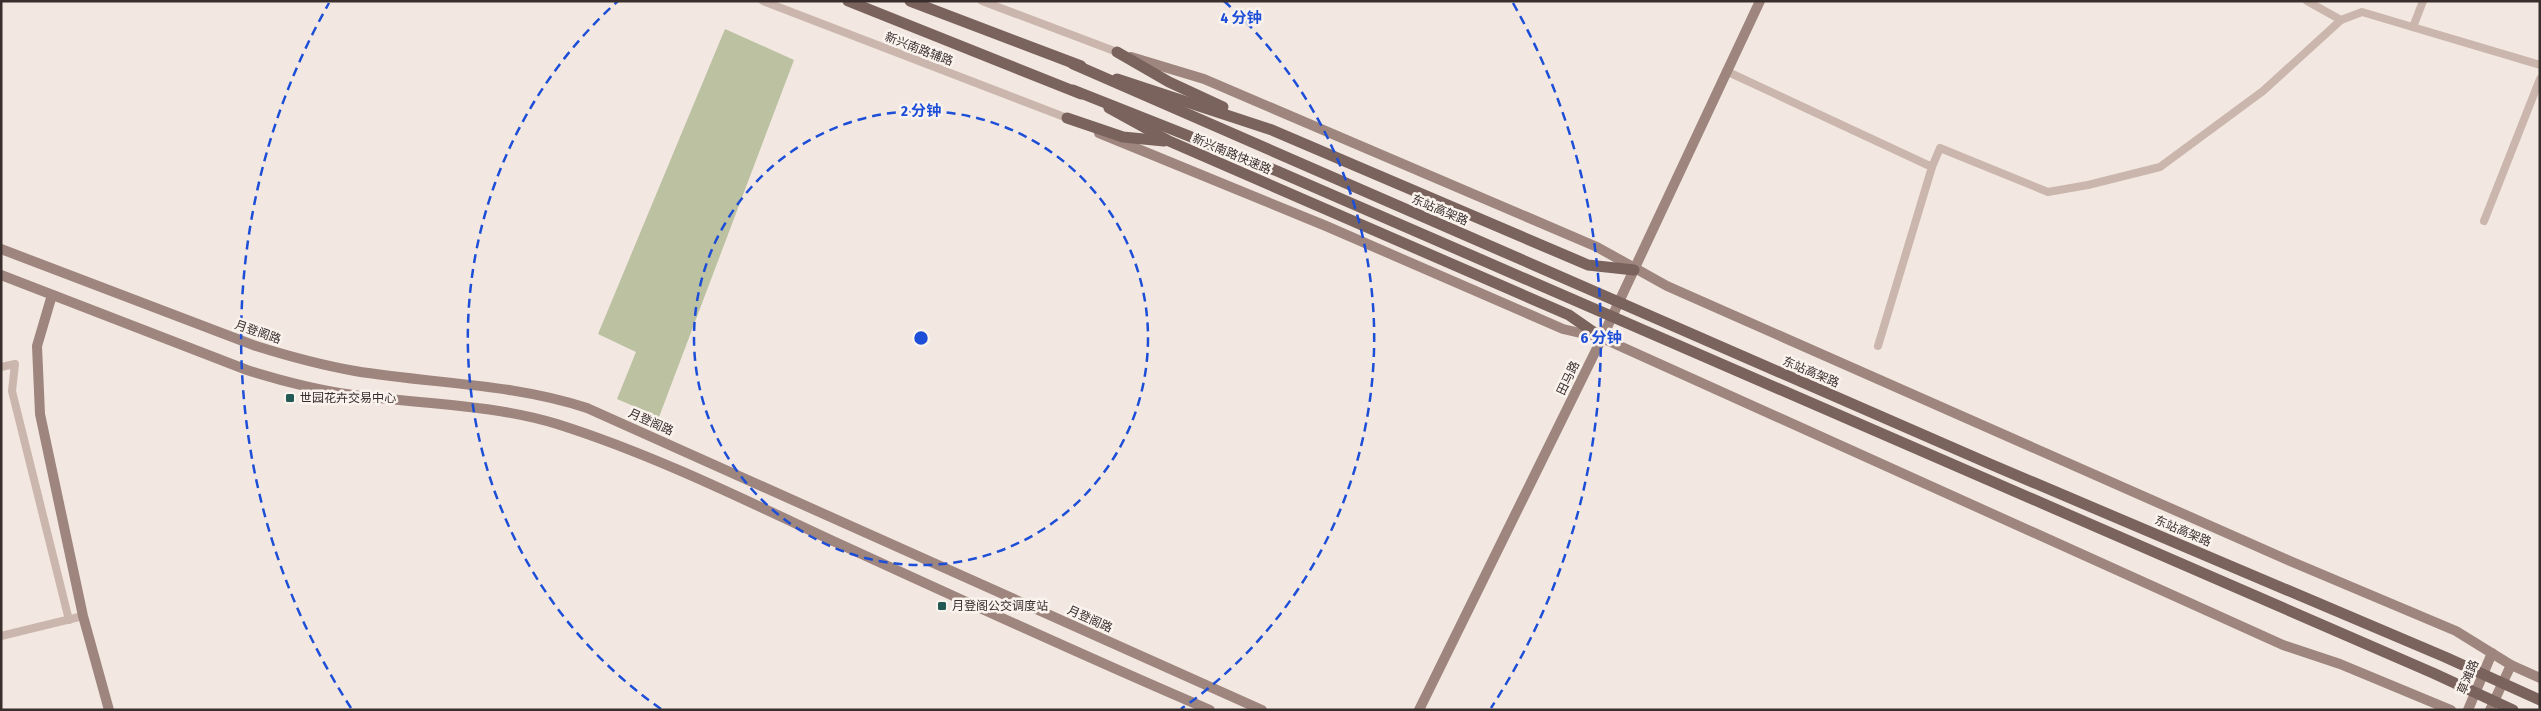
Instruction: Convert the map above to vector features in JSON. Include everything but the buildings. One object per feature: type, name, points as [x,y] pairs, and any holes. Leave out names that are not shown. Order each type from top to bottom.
[{"type":"main road","name":"新兴南路快速路","points":[[848,1],[1072,90],[1169,142],[1569,315],[1602,338]]},
{"type":"main road","points":[[910,1],[1073,64],[1272,130]]},
{"type":"main road","name":"田马路","points":[[1420,710],[1602,338],[1760,1]]},
{"type":"main road","points":[[1117,52],[1169,82],[1272,130],[1588,266],[1634,270]]},
{"type":"main road","points":[[1117,52],[1204,79],[1597,247],[1634,270],[2290,561],[2456,631],[2511,665],[2540,678]]},
{"type":"main road","name":"东站高架路","points":[[1073,64],[1962,452],[2446,657],[2540,700]]},
{"type":"main road","points":[[1072,90],[1278,171],[2424,669],[2513,710]]},
{"type":"main road","points":[[1067,118],[1123,136],[1169,142]]},
{"type":"main road","points":[[1067,118],[1116,141],[1326,226],[1563,330],[1602,338],[2284,645],[2340,664],[2451,710]]},
{"type":"main road","name":"月登阁路","points":[[1,249],[256,346],[293,357],[356,371],[533,393],[587,408],[1262,710]]},
{"type":"main road","points":[[1,275],[247,370],[286,382],[353,395],[506,412],[558,425],[592,437],[671,466],[1008,621],[1210,710]]},
{"type":"main road","points":[[52,295],[37,346],[40,414],[83,616],[109,710]]},
{"type":"main road","name":"草滩路","points":[[2468,710],[2492,653]]},
{"type":"main road","points":[[2490,710],[2511,665]]},
{"type":"street","name":"新兴南路辅路","points":[[763,1],[1067,118]]},
{"type":"street","points":[[982,1],[1117,52]]},
{"type":"street","points":[[2307,1],[2341,20]]},
{"type":"street","points":[[2413,27],[2423,1]]},
{"type":"street","points":[[1878,346],[1932,167],[1940,148],[2048,192],[2088,185],[2160,167],[2263,91],[2341,20],[2362,12],[2540,65]]},
{"type":"street","points":[[1726,71],[1932,167]]},
{"type":"street","points":[[2484,222],[2540,79]]},
{"type":"street","points":[[1,367],[15,364],[12,391],[69,620]]},
{"type":"street","points":[[1,636],[83,616]]},
{"type":"green space","points":[[725,29],[794,60],[659,417],[617,399],[636,352],[598,334]]},
{"type":"place","name":"世园花卉交易中心","points":[[290,398]]},
{"type":"place","name":"月登阁公交调度站","points":[[942,606]]}]
